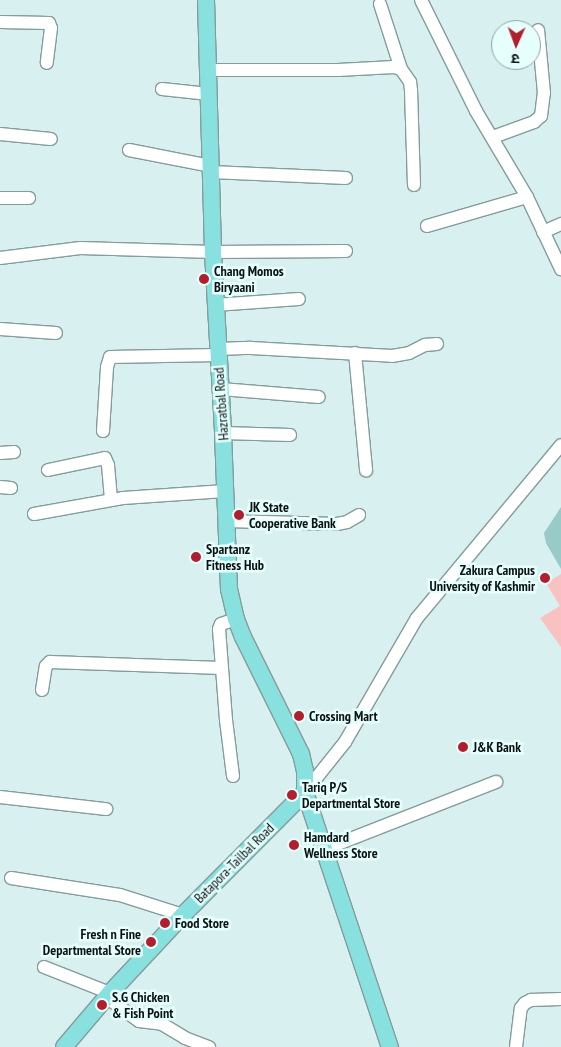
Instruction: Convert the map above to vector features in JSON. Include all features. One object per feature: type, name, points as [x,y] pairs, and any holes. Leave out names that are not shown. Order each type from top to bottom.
[{"type":"main road","name":"Hazratbal Road","points":[[206,0],[215,305],[224,433],[230,589],[236,619],[301,754],[305,771],[305,792],[390,1047]]},
{"type":"main road","name":"Batapora-Tailbal Road","points":[[71,1045],[108,995],[183,915],[305,792]]},
{"type":"street","points":[[420,0],[476,110],[526,197],[561,269]]},
{"type":"street","points":[[380,4],[402,69],[410,82],[412,90],[414,185]]},
{"type":"street","points":[[0,22],[49,23],[51,28],[47,63]]},
{"type":"street","points":[[493,138],[534,122],[541,116],[544,93],[541,62]]},
{"type":"street","points":[[208,70],[338,70],[394,66],[402,69]]},
{"type":"street","points":[[162,90],[209,94]]},
{"type":"street","points":[[0,134],[51,139]]},
{"type":"street","points":[[129,150],[211,169],[346,178]]},
{"type":"street","points":[[427,226],[526,197]]},
{"type":"street","points":[[0,198],[30,198]]},
{"type":"street","points":[[543,232],[561,224]]},
{"type":"street","points":[[0,258],[80,248],[213,252],[346,251]]},
{"type":"street","points":[[215,305],[299,298]]},
{"type":"street","points":[[0,329],[56,333]]},
{"type":"street","points":[[103,431],[107,367],[110,357],[218,352],[251,348],[402,355],[426,345],[437,344]]},
{"type":"street","points":[[355,353],[366,470]]},
{"type":"street","points":[[221,389],[319,397]]},
{"type":"street","points":[[224,433],[290,435]]},
{"type":"street","points":[[305,792],[345,742],[417,618],[561,445]]},
{"type":"street","points":[[0,453],[14,452]]},
{"type":"street","points":[[48,470],[105,458],[108,464],[111,500]]},
{"type":"street","points":[[34,514],[111,500],[225,492]]},
{"type":"street","points":[[226,521],[337,524],[347,522],[359,515]]},
{"type":"street","points":[[233,776],[221,668],[219,629],[221,624],[236,619]]},
{"type":"street","points":[[42,690],[46,666],[50,662],[221,668]]},
{"type":"street","points":[[325,848],[496,782]]},
{"type":"street","points":[[0,797],[106,809]]},
{"type":"street","points":[[11,878],[120,895],[183,915]]},
{"type":"street","points":[[44,967],[108,995],[139,1021],[162,1024],[185,1038],[209,1047]]},
{"type":"street","points":[[516,1047],[521,1008],[525,1003],[531,1000],[561,999]]},
{"type":"shaded area","points":[[561,507],[561,569],[546,543],[544,533]]},
{"type":"building","points":[[561,574],[561,647],[540,618],[560,606],[546,583]]},
{"type":"place","name":"Chang Momos Biryaani","points":[[204,279]]},
{"type":"place","name":"JK State Cooperative Bank","points":[[239,515]]},
{"type":"place","name":"Spartanz Fitness Hub","points":[[196,557]]},
{"type":"place","name":"Zakura Campus University of Kashmir","points":[[545,578]]},
{"type":"place","name":"Crossing Mart","points":[[299,716]]},
{"type":"place","name":"J&K Bank","points":[[463,747]]},
{"type":"place","name":"Tariq P/S Departmental Store","points":[[292,795]]},
{"type":"place","name":"Hamdard Wellness Store","points":[[294,845]]},
{"type":"place","name":"Food Store","points":[[165,923]]},
{"type":"place","name":"Fresh n Fine Departmental Store","points":[[151,942]]},
{"type":"place","name":"S.G Chicken & Fish Point","points":[[102,1005]]}]
